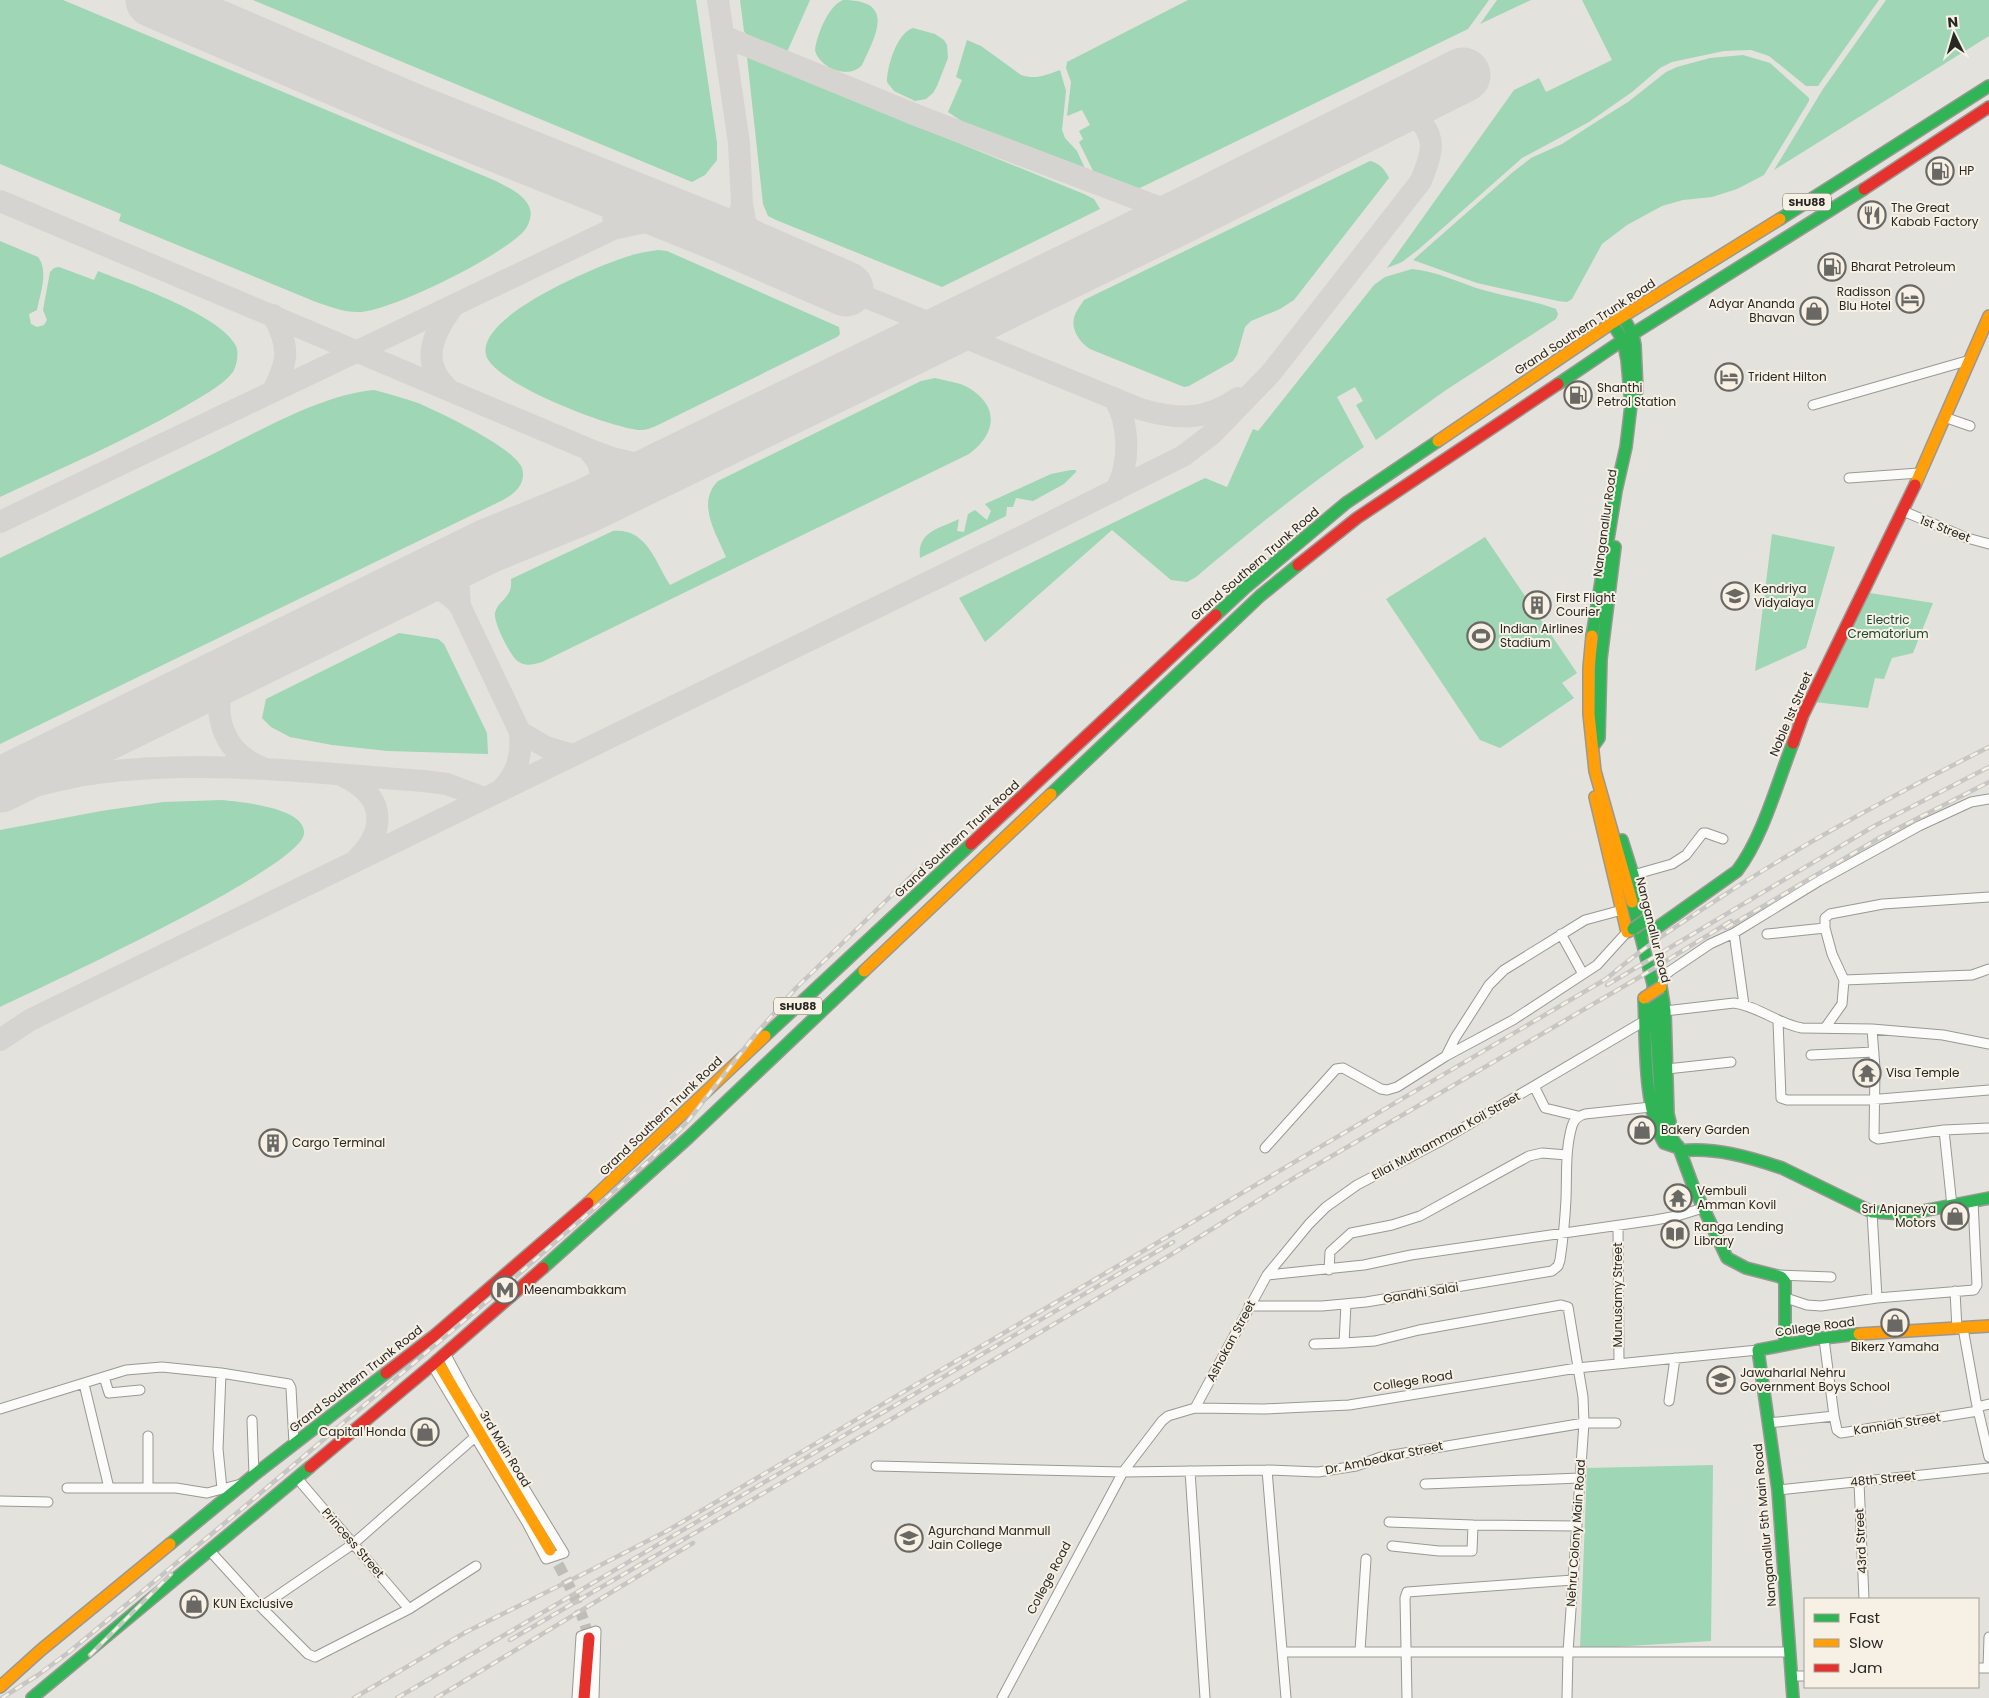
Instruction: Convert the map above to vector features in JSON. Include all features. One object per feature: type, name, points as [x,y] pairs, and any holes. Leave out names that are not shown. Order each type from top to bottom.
[{"type":"main road","name":"Grand Southern Trunk Road","points":[[0,1687],[41,1650],[254,1475],[435,1335],[602,1191],[735,1064],[1252,582],[1346,502],[1612,323],[1989,86]]},
{"type":"main road","name":"SHU88","points":[[32,1698],[438,1360],[608,1211],[688,1138],[1260,596],[1358,518],[1628,338],[1888,174],[1989,107]]},
{"type":"main road","points":[[1623,316],[1628,338]]},
{"type":"main road","name":"Noble 1st Street","points":[[1647,919],[1650,932],[1730,876],[1747,858],[1759,832],[1803,715],[1903,511],[1989,316]]},
{"type":"main road","points":[[1612,323],[1628,338]]},
{"type":"main road","name":"Nanganallur Road","points":[[1628,338],[1635,345],[1638,415],[1618,503],[1592,637],[1589,668],[1589,714],[1594,745],[1595,771],[1641,933],[1653,984],[1662,1119],[1666,1130],[1679,1150]]},
{"type":"main road","points":[[1595,771],[1604,779],[1647,919],[1630,930],[1622,910],[1590,778],[1595,771]]},
{"type":"main road","points":[[1785,1343],[1785,1282],[1779,1276],[1746,1268],[1732,1262],[1724,1253],[1679,1150],[1677,1138],[1668,1114],[1665,1012],[1661,987],[1644,998],[1652,1107],[1655,1125],[1662,1141],[1666,1145],[1679,1150],[1707,1149],[1767,1163],[1782,1168],[1872,1212],[1907,1214],[1989,1198]]},
{"type":"main road","name":"College Road","points":[[1758,1350],[1785,1343],[1881,1333],[1989,1326]]},
{"type":"main road","name":"Nanganallur 5th Main Road","points":[[1758,1350],[1778,1490],[1793,1698]]},
{"type":"main road","name":"3rd Main Road","points":[[438,1360],[550,1550]]},
{"type":"main road","points":[[584,1698],[589,1638]]},
{"type":"street","points":[[1813,405],[1970,360]]},
{"type":"street","points":[[1944,417],[1970,426]]},
{"type":"street","points":[[1849,478],[1919,473]]},
{"type":"street","name":"1st Street","points":[[1903,511],[1967,538],[1989,544]]},
{"type":"street","points":[[1661,987],[1664,976],[1710,944],[1734,933],[1819,881],[1919,826],[1971,802],[1989,799]]},
{"type":"street","points":[[1633,875],[1672,864],[1686,856],[1703,833],[1723,839]]},
{"type":"street","points":[[1826,1028],[1842,1004],[1844,980],[1832,954],[1825,928],[1825,918],[1830,914],[1883,904],[1989,897]]},
{"type":"street","points":[[1446,1056],[1472,1010],[1495,978],[1504,970],[1585,920],[1622,910]]},
{"type":"street","points":[[1767,934],[1825,928]]},
{"type":"street","points":[[1265,1148],[1336,1069],[1343,1068],[1381,1089],[1387,1090],[1397,1087],[1446,1056],[1513,1020],[1583,974],[1597,964],[1630,930]]},
{"type":"street","points":[[1734,933],[1744,1005]]},
{"type":"street","points":[[1561,934],[1583,974]]},
{"type":"street","points":[[1844,980],[1972,975],[1989,969]]},
{"type":"street","points":[[1665,1012],[1726,1003],[1744,1005],[1791,1026],[1872,1028],[1943,1035],[1989,1044]]},
{"type":"street","name":"Ellai Muthamman Koil Street","points":[[1267,1275],[1309,1224],[1334,1201],[1357,1185],[1439,1142],[1646,1020]]},
{"type":"street","points":[[1778,1020],[1781,1098],[1787,1100],[1837,1100],[1989,1090]]},
{"type":"street","points":[[1872,1028],[1874,1052],[1874,1137],[1878,1139],[1944,1130],[1989,1128]]},
{"type":"street","points":[[1811,1055],[1874,1052]]},
{"type":"street","points":[[1667,1069],[1731,1062]]},
{"type":"street","points":[[1534,1086],[1545,1108],[1578,1116],[1652,1107]]},
{"type":"street","name":"Gandhi Salai","points":[[1249,1306],[1346,1304],[1394,1298],[1552,1271],[1558,1266],[1560,1260],[1567,1155],[1572,1125],[1578,1116]]},
{"type":"street","points":[[1944,1130],[1952,1206]]},
{"type":"street","points":[[1329,1270],[1330,1252],[1351,1233],[1420,1216],[1529,1156],[1542,1153],[1567,1155]]},
{"type":"street","points":[[1786,1298],[1818,1306],[1877,1298],[1974,1290],[1977,1285],[1973,1201]]},
{"type":"street","points":[[1267,1275],[1364,1266],[1427,1252],[1563,1234],[1677,1216],[1703,1208]]},
{"type":"street","points":[[1872,1212],[1877,1298]]},
{"type":"street","name":"Munusamy Street","points":[[1618,1226],[1619,1363]]},
{"type":"street","name":"Ashokan Street","points":[[1194,1408],[1267,1275]]},
{"type":"street","points":[[1779,1276],[1831,1277]]},
{"type":"street","points":[[1955,1291],[1960,1329],[1989,1457]]},
{"type":"street","points":[[1314,1344],[1344,1343],[1346,1304]]},
{"type":"street","name":"Nehru Colony Main Road","points":[[1344,1343],[1375,1341],[1419,1330],[1565,1304],[1570,1309],[1577,1368],[1583,1396],[1584,1423],[1568,1652],[1567,1698]]},
{"type":"street","points":[[1768,1423],[1834,1416],[1824,1339]]},
{"type":"street","name":"College Road","points":[[1002,1698],[1123,1472],[1162,1421],[1168,1416],[1194,1408],[1264,1409],[1349,1405],[1577,1368],[1758,1350]]},
{"type":"street","points":[[1669,1401],[1674,1358]]},
{"type":"street","points":[[438,1360],[468,1396],[564,1553],[546,1559],[475,1437],[438,1360]]},
{"type":"street","points":[[0,1409],[126,1370],[162,1366],[221,1373],[289,1384],[291,1388],[294,1444]]},
{"type":"street","points":[[221,1373],[218,1449],[222,1489]]},
{"type":"street","points":[[104,1377],[110,1393],[140,1390]]},
{"type":"street","points":[[84,1384],[108,1488]]},
{"type":"street","points":[[1977,1409],[1989,1404]]},
{"type":"street","name":"Kanniah Street","points":[[1834,1416],[1837,1430],[1841,1433],[1977,1409]]},
{"type":"street","points":[[252,1420],[254,1475]]},
{"type":"street","name":"Dr. Ambedkar Street","points":[[876,1466],[1123,1472],[1267,1470],[1318,1472],[1356,1466],[1381,1457],[1584,1423],[1616,1423]]},
{"type":"street","points":[[148,1436],[148,1488]]},
{"type":"street","points":[[261,1607],[353,1544],[475,1437]]},
{"type":"street","name":"48th Street","points":[[1778,1490],[1989,1468]]},
{"type":"street","points":[[1267,1470],[1286,1698]]},
{"type":"street","points":[[1190,1471],[1205,1698]]},
{"type":"street","name":"Princess Street","points":[[297,1478],[409,1609]]},
{"type":"street","points":[[1425,1484],[1580,1478]]},
{"type":"street","name":"43rd Street","points":[[1859,1482],[1864,1598]]},
{"type":"street","points":[[67,1488],[176,1488],[207,1493],[244,1484]]},
{"type":"street","points":[[0,1501],[48,1502]]},
{"type":"street","points":[[1389,1522],[1473,1526],[1577,1526]]},
{"type":"street","points":[[1392,1546],[1472,1551],[1473,1526]]},
{"type":"street","points":[[210,1551],[261,1607],[308,1654],[315,1657],[409,1609],[476,1566]]},
{"type":"street","points":[[1360,1651],[1366,1559]]},
{"type":"street","points":[[1406,1698],[1405,1598],[1408,1592],[1573,1580]]},
{"type":"street","points":[[577,1698],[581,1636],[596,1631],[594,1698]]},
{"type":"street","points":[[1989,1637],[1989,1668]]},
{"type":"street","points":[[1282,1652],[1406,1650],[1790,1652]]},
{"type":"street","points":[[1792,1676],[1804,1676]]},
{"type":"green space","points":[[0,0],[63,0],[496,181],[516,192],[525,200],[531,212],[529,223],[524,231],[512,242],[447,280],[398,302],[377,309],[350,312],[316,302],[119,221],[121,214],[0,164]]},
{"type":"green space","points":[[253,0],[696,0],[717,143],[717,160],[705,175],[692,182]]},
{"type":"green space","points":[[740,0],[810,0],[787,52],[746,34]]},
{"type":"green space","points":[[843,0],[860,2],[870,6],[876,13],[878,21],[872,42],[862,65],[850,72],[842,72],[828,67],[822,62],[815,50],[818,37],[828,15]]},
{"type":"green space","points":[[1188,0],[1489,0],[1468,29],[1142,187],[1137,189],[1125,188],[1096,177],[1079,142],[1083,139],[1079,131],[1090,125],[1082,110],[1067,116],[1071,82],[1066,68],[1067,62]]},
{"type":"green space","points":[[1497,0],[1531,0],[1480,24]]},
{"type":"green space","points":[[1582,0],[1879,0],[1818,86],[1806,86],[1769,56],[1751,50],[1724,51],[1672,62],[1660,68],[1632,92],[1589,122],[1522,158],[1419,249],[1402,262],[1387,268],[1514,90],[1539,78],[1546,92],[1612,60]]},
{"type":"green space","points":[[1886,0],[1989,0],[1989,36],[1774,170],[1823,89]]},
{"type":"green space","points":[[913,28],[935,34],[944,40],[947,45],[948,58],[933,93],[926,99],[915,101],[894,91],[887,82],[887,75],[894,51],[902,36]]},
{"type":"green space","points":[[967,40],[981,46],[1021,75],[1036,77],[1060,70],[1066,91],[1062,130],[1065,138],[1077,151],[1088,175],[966,124],[948,112],[962,80],[956,77]]},
{"type":"green space","points":[[1743,55],[1770,63],[1809,98],[1809,101],[1764,175],[1737,189],[1712,197],[1683,200],[1662,206],[1627,225],[1602,244],[1572,299],[1567,302],[1558,301],[1477,283],[1413,260],[1531,158],[1562,144],[1628,102],[1666,72],[1710,58]]},
{"type":"green space","points":[[747,57],[1084,194],[1094,199],[1100,209],[942,287],[776,220],[768,216],[763,204]]},
{"type":"green space","points":[[1370,161],[1382,167],[1389,178],[1294,300],[1280,309],[1251,321],[1245,327],[1237,355],[1233,361],[1184,387],[1090,349],[1077,336],[1073,323],[1077,311],[1084,300]]},
{"type":"green space","points":[[0,241],[38,257],[41,263],[43,283],[37,310],[29,314],[31,324],[37,327],[44,325],[47,320],[43,310],[50,272],[54,268],[59,267],[94,280],[98,271],[152,292],[213,323],[227,334],[236,346],[237,359],[233,372],[210,391],[162,419],[116,443],[0,497]]},
{"type":"green space","points":[[658,250],[667,251],[839,327],[840,334],[658,425],[642,430],[625,427],[580,413],[530,391],[493,366],[486,355],[488,340],[501,323],[521,308],[546,292],[572,279],[620,259]]},
{"type":"green space","points":[[1412,269],[1430,272],[1483,290],[1547,306],[1556,309],[1558,314],[1556,319],[1446,390],[1376,440],[1356,405],[1363,401],[1355,387],[1337,397],[1364,447],[1278,510],[1196,577],[1187,582],[1171,580],[1112,530],[985,642],[959,598],[1205,478],[1227,487],[1253,429],[1258,431],[1374,285],[1385,277]]},
{"type":"green space","points":[[935,378],[969,388],[979,395],[990,412],[991,421],[985,438],[969,454],[542,662],[530,665],[519,662],[507,647],[497,624],[495,613],[510,591],[511,579],[613,531],[634,535],[642,541],[649,548],[670,585],[726,557],[713,528],[708,508],[712,490],[718,481],[921,381]]},
{"type":"green space","points":[[374,390],[418,403],[492,441],[516,460],[522,468],[523,479],[518,489],[501,501],[0,744],[0,558],[293,414],[335,398]]},
{"type":"green space","points":[[1076,470],[1076,472],[1064,484],[1033,501],[1016,498],[1013,507],[1007,507],[1006,516],[920,558],[922,542],[931,532],[959,519],[957,531],[964,532],[968,514],[975,510],[987,520],[991,511],[985,504],[1051,474]]},
{"type":"green space","points":[[1772,534],[1835,547],[1806,648],[1755,671]]},
{"type":"green space","name":"Indian Airlines Stadium","points":[[1485,537],[1577,673],[1562,683],[1574,698],[1500,748],[1480,740],[1386,599]]},
{"type":"green space","name":"Electric Crematorium","points":[[1870,593],[1933,603],[1913,653],[1892,658],[1884,679],[1875,678],[1868,708],[1814,702]]},
{"type":"green space","points":[[399,633],[438,639],[444,644],[487,733],[488,754],[388,751],[332,745],[290,737],[271,727],[262,718],[266,699]]},
{"type":"green space","points":[[222,800],[256,805],[284,812],[295,818],[302,825],[304,834],[291,851],[260,873],[217,899],[114,952],[0,1007],[0,830],[101,811],[163,802]]},
{"type":"green space","points":[[1713,1465],[1711,1641],[1580,1649],[1587,1468]]},
{"type":"taxiway","points":[[718,0],[739,143],[742,204],[745,221],[754,240],[769,257]]},
{"type":"taxiway","points":[[723,36],[921,117],[1182,216]]},
{"type":"taxiway","points":[[0,1040],[30,1020],[1015,540],[1183,456],[1212,434],[1271,373],[1421,181],[1431,150],[1427,131],[1411,115],[1390,111]]},
{"type":"taxiway","points":[[593,183],[610,203],[614,221],[613,229]]},
{"type":"taxiway","points":[[0,201],[588,449],[612,458],[637,464],[670,465]]},
{"type":"taxiway","points":[[720,234],[736,222],[742,204]]},
{"type":"taxiway","points":[[0,522],[613,229],[658,219],[687,221]]},
{"type":"taxiway","points":[[846,289],[1140,409],[1154,413],[1179,416],[1203,414],[1226,406],[1238,398]]},
{"type":"taxiway","points":[[449,390],[436,374],[432,362],[432,354],[439,328],[454,305]]},
{"type":"taxiway","points":[[272,392],[282,371],[285,354],[285,345],[273,315]]},
{"type":"taxiway","points":[[1114,398],[1123,420],[1126,444],[1124,468],[1116,490]]},
{"type":"taxiway","points":[[586,506],[598,486],[600,474],[597,461],[588,449]]},
{"type":"taxiway","points":[[460,606],[458,578],[465,558]]},
{"type":"taxiway","points":[[413,583],[445,592],[460,606],[520,732],[518,763],[512,776],[502,789]]},
{"type":"taxiway","points":[[225,676],[219,705],[224,731],[238,753],[263,768]]},
{"type":"taxiway","points":[[520,732],[546,747],[573,755]]},
{"type":"taxiway","points":[[0,795],[97,773],[178,767],[219,767],[301,771],[424,781],[447,784],[484,798]]},
{"type":"taxiway","points":[[343,776],[357,784],[367,793],[374,802],[377,813],[374,836],[357,859]]},
{"type":"runway","points":[[153,0],[408,109],[715,232],[846,289]]},
{"type":"runway","points":[[0,785],[488,546],[586,506],[1182,216],[1463,75]]},
{"type":"tunnel","points":[[550,1550],[582,1615],[589,1638]]},
{"type":"railway","points":[[354,1698],[466,1632],[665,1532],[1606,979],[1677,926],[1786,856],[1886,800],[1989,747]]},
{"type":"railway","points":[[1607,985],[1876,825],[1989,767]]},
{"type":"railway","points":[[1726,928],[1881,837],[1989,782]]},
{"type":"railway","points":[[2,1698],[69,1652],[244,1507],[506,1285],[652,1158],[688,1121],[755,1035],[796,988],[926,862]]},
{"type":"railway","points":[[510,1640],[995,1359],[1172,1254],[1294,1178],[1638,978],[1731,921]]},
{"type":"railway","points":[[397,1698],[1173,1242]]},
{"type":"railway","points":[[436,1698],[693,1543]]},
{"type":"railway","points":[[90,1655],[171,1574]]},
{"type":"traffic: fast","points":[[1780,219],[1989,86]]},
{"type":"traffic: fast","points":[[1558,384],[1623,340],[1864,189]]},
{"type":"traffic: fast","points":[[1623,317],[1633,335],[1635,345],[1637,391]]},
{"type":"traffic: fast","points":[[1592,636],[1616,491],[1626,447],[1631,405],[1627,360],[1623,340],[1612,323]]},
{"type":"traffic: fast","points":[[1216,615],[1245,588],[1346,503],[1438,441]]},
{"type":"traffic: fast","points":[[1594,745],[1599,738],[1601,659],[1615,547]]},
{"type":"traffic: fast","points":[[1051,794],[1260,596],[1298,565]]},
{"type":"traffic: fast","points":[[1622,840],[1651,932],[1737,871],[1762,826],[1793,743]]},
{"type":"traffic: fast","points":[[765,1036],[971,844]]},
{"type":"traffic: fast","points":[[1632,902],[1653,984],[1662,1119],[1666,1130],[1679,1148],[1693,1186],[1727,1258],[1746,1268],[1781,1277],[1785,1282],[1785,1343]]},
{"type":"traffic: fast","points":[[1633,929],[1647,919]]},
{"type":"traffic: fast","points":[[543,1268],[688,1138],[864,971]]},
{"type":"traffic: fast","points":[[1661,987],[1665,1011],[1668,1114],[1670,1122]]},
{"type":"traffic: fast","points":[[1644,998],[1647,1073],[1652,1111],[1664,1143],[1679,1148],[1678,1146]]},
{"type":"traffic: fast","points":[[1680,1151],[1706,1150],[1770,1164],[1872,1212],[1907,1214],[1989,1198]]},
{"type":"traffic: fast","points":[[1793,1698],[1778,1490],[1758,1350],[1815,1339],[1859,1334]]},
{"type":"traffic: fast","points":[[170,1544],[254,1475],[386,1373]]},
{"type":"traffic: fast","points":[[32,1698],[310,1467]]},
{"type":"traffic: slow","points":[[1438,441],[1612,323],[1780,219]]},
{"type":"traffic: slow","points":[[1915,485],[1989,316]]},
{"type":"traffic: slow","points":[[1592,636],[1589,668],[1589,714],[1595,771],[1632,902]]},
{"type":"traffic: slow","points":[[864,971],[1051,794]]},
{"type":"traffic: slow","points":[[1595,797],[1627,932],[1633,929]]},
{"type":"traffic: slow","points":[[1644,998],[1661,987]]},
{"type":"traffic: slow","points":[[588,1203],[765,1036]]},
{"type":"traffic: slow","points":[[1859,1334],[1989,1326]]},
{"type":"traffic: slow","points":[[437,1361],[550,1550]]},
{"type":"traffic: slow","points":[[0,1687],[41,1650],[170,1544]]},
{"type":"traffic: jam","points":[[1864,189],[1989,107]]},
{"type":"traffic: jam","points":[[1298,565],[1357,518],[1558,384]]},
{"type":"traffic: jam","points":[[1793,743],[1803,715],[1915,485]]},
{"type":"traffic: jam","points":[[971,844],[1216,615]]},
{"type":"traffic: jam","points":[[386,1373],[435,1335],[588,1203]]},
{"type":"traffic: jam","points":[[310,1467],[432,1365],[543,1268]]},
{"type":"traffic: jam","points":[[584,1698],[589,1638]]},
{"type":"place","name":"HP","points":[[1940,171]]},
{"type":"place","name":"The Great Kabab Factory","points":[[1872,215]]},
{"type":"place","name":"Bharat Petroleum","points":[[1832,267]]},
{"type":"place","name":"Radisson Blu Hotel","points":[[1910,299]]},
{"type":"place","name":"Adyar Ananda Bhavan","points":[[1814,311]]},
{"type":"place","name":"Trident Hilton","points":[[1729,377]]},
{"type":"place","name":"Shanthi Petrol Station","points":[[1578,395]]},
{"type":"place","name":"Kendriya Vidyalaya","points":[[1735,596]]},
{"type":"place","name":"First Flight Courier","points":[[1537,605]]},
{"type":"place","name":"Indian Airlines Stadium","points":[[1481,636]]},
{"type":"place","name":"Visa Temple","points":[[1867,1073]]},
{"type":"place","name":"Bakery Garden","points":[[1642,1130]]},
{"type":"place","name":"Cargo Terminal","points":[[273,1143]]},
{"type":"place","name":"Vembuli Amman Kovil","points":[[1678,1198]]},
{"type":"place","name":"Sri Anjaneya Motors","points":[[1955,1216]]},
{"type":"place","name":"Ranga Lending Library","points":[[1675,1234]]},
{"type":"place","name":"Meenambakkam","points":[[505,1290]]},
{"type":"place","name":"Bikerz Yamaha","points":[[1895,1323]]},
{"type":"place","name":"Jawaharlal Nehru Government Boys School","points":[[1721,1380]]},
{"type":"place","name":"Capital Honda","points":[[425,1432]]},
{"type":"place","name":"Agurchand Manmull Jain College","points":[[909,1538]]},
{"type":"place","name":"KUN Exclusive","points":[[194,1604]]}]
